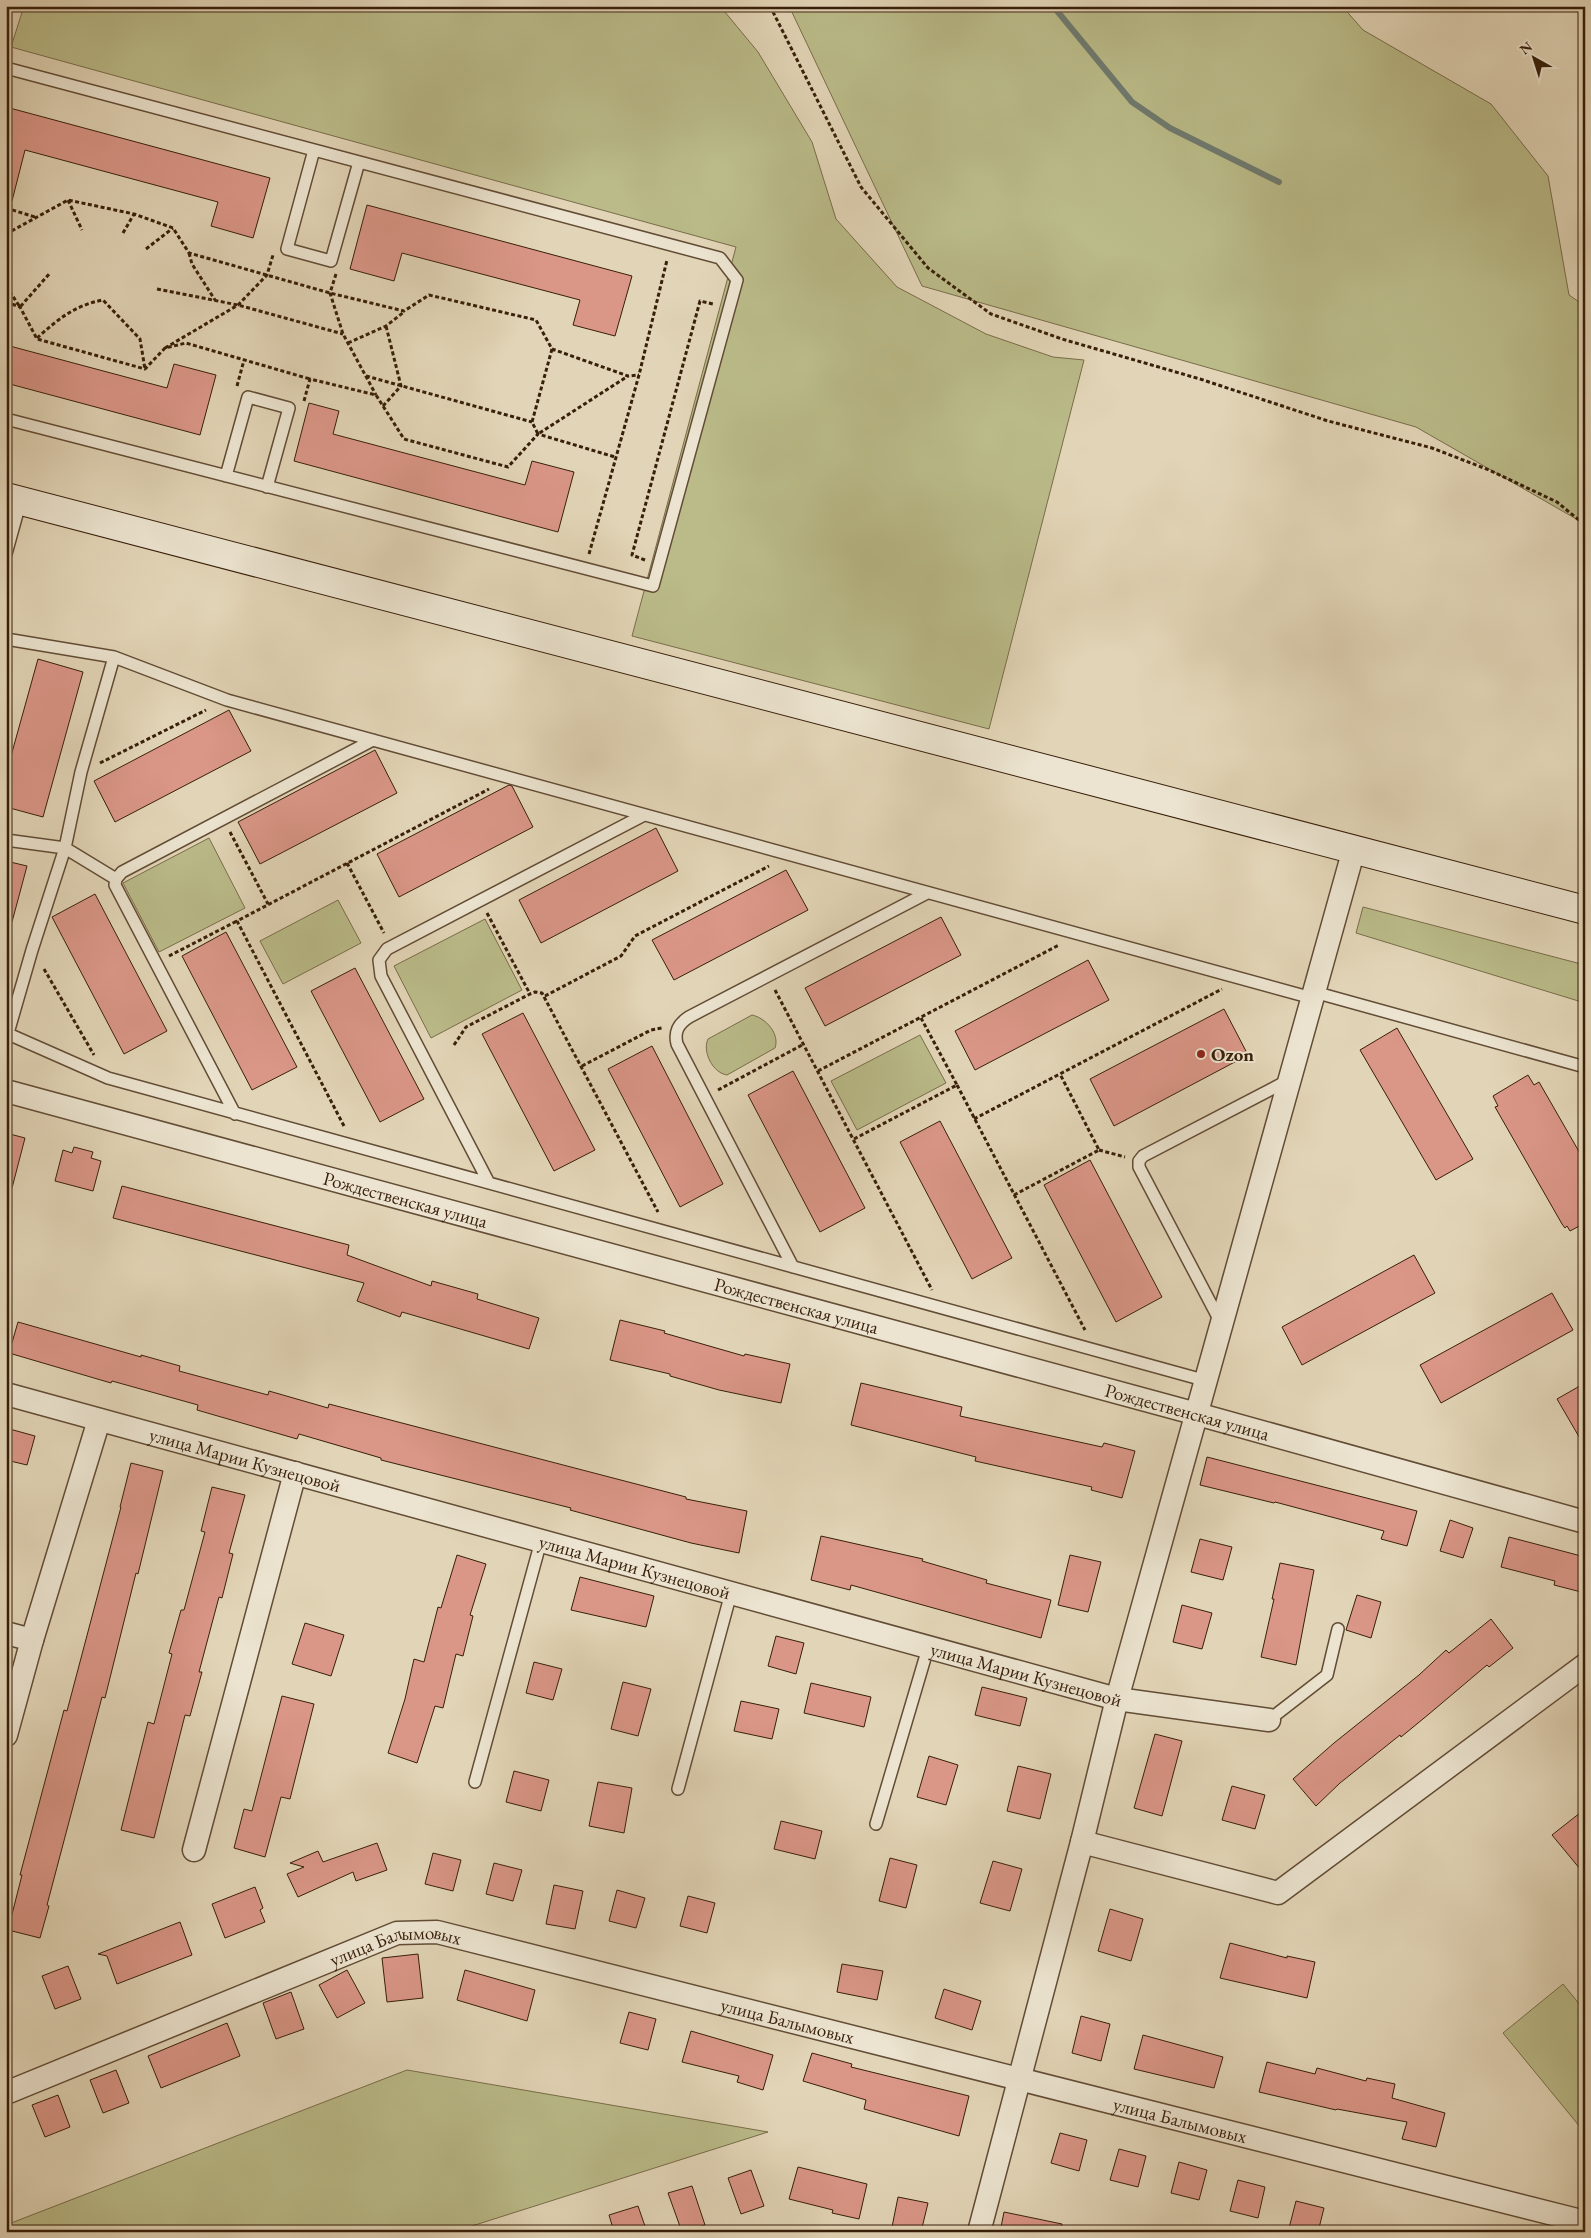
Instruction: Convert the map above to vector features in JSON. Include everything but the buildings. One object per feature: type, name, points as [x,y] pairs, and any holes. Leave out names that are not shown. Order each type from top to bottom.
[{"type":"street","points":[[14,499],[1585,910]]},
{"type":"street","points":[[979,2232],[1082,1842],[1117,1699],[1354,849]]},
{"type":"street","name":"Рождественская улица","points":[[6,1091],[1197,1414],[1585,1522]]},
{"type":"street","name":"улица Марии Кузнецовой","points":[[6,1394],[1117,1699],[1269,1720]]},
{"type":"street","points":[[6,1734],[32,1640],[99,1420]]},
{"type":"street","points":[[194,1850],[295,1473]]},
{"type":"street","points":[[6,1633],[32,1640]]},
{"type":"street","points":[[1082,1842],[1278,1893],[1585,1665]]},
{"type":"street","name":"улица Балымовых","points":[[6,2094],[397,1933],[437,1932],[1585,2222]]},
{"type":"lane","points":[[6,68],[720,258],[737,280],[653,586],[6,419]]},
{"type":"lane","points":[[314,150],[287,249],[331,261],[359,162]]},
{"type":"lane","points":[[226,476],[248,397],[289,408],[267,487]]},
{"type":"lane","points":[[6,554],[14,499]]},
{"type":"lane","points":[[6,639],[114,657],[226,700],[1241,979],[1314,995],[1585,1067]]},
{"type":"lane","points":[[114,657],[81,772],[65,848],[7,1033],[108,1078],[1207,1381]]},
{"type":"lane","points":[[235,1114],[116,885],[116,879],[119,874],[373,740]]},
{"type":"lane","points":[[489,1183],[381,976],[379,960],[382,954],[392,948],[644,815]]},
{"type":"lane","points":[[6,840],[65,848],[116,879]]},
{"type":"lane","points":[[793,1267],[677,1044],[676,1031],[682,1021],[689,1017],[927,892]]},
{"type":"lane","points":[[1222,1325],[1139,1167],[1139,1161],[1141,1157],[1290,1079]]},
{"type":"lane","points":[[475,1782],[541,1541]]},
{"type":"lane","points":[[678,1789],[731,1593]]},
{"type":"lane","points":[[1269,1720],[1327,1675],[1338,1629]]},
{"type":"lane","points":[[876,1824],[928,1648]]},
{"type":"path","points":[[770,6],[861,187],[928,268],[990,314],[1062,339],[1200,379],[1328,420],[1432,448],[1489,470],[1557,502],[1585,525]]},
{"type":"path","points":[[68,200],[82,230]]},
{"type":"path","points":[[6,235],[68,200],[134,214],[173,228],[215,301]]},
{"type":"path","points":[[6,208],[36,217]]},
{"type":"path","points":[[123,233],[134,214]]},
{"type":"path","points":[[146,249],[173,228]]},
{"type":"path","points":[[585,569],[639,375],[671,245]]},
{"type":"path","points":[[145,369],[165,348],[238,305],[268,275],[275,248]]},
{"type":"path","points":[[189,253],[404,312]]},
{"type":"path","points":[[338,266],[330,293],[343,334],[376,395],[404,438],[508,467],[538,434],[628,376]]},
{"type":"path","points":[[20,306],[50,273]]},
{"type":"path","points":[[6,286],[20,306],[37,339],[145,369]]},
{"type":"path","points":[[157,289],[238,305],[343,334]]},
{"type":"path","points":[[348,343],[386,326],[429,294],[536,320],[552,349],[628,376],[639,375]]},
{"type":"path","points":[[644,565],[647,560],[632,555],[637,536],[700,301],[714,304],[715,297]]},
{"type":"path","points":[[37,339],[59,318],[86,303],[103,300],[140,339],[145,369]]},
{"type":"path","points":[[6,302],[20,306]]},
{"type":"path","points":[[386,326],[401,386]]},
{"type":"path","points":[[165,348],[186,343],[310,379],[376,395]]},
{"type":"path","points":[[552,349],[532,422],[538,434],[615,458]]},
{"type":"path","points":[[235,395],[244,360]]},
{"type":"path","points":[[366,376],[532,422]]},
{"type":"path","points":[[302,406],[310,379]]},
{"type":"path","points":[[383,406],[401,386]]},
{"type":"path","points":[[81,772],[226,700]]},
{"type":"path","points":[[156,963],[510,778]]},
{"type":"path","points":[[224,819],[268,904]]},
{"type":"path","points":[[545,996],[621,956],[635,936],[790,855]]},
{"type":"path","points":[[348,863],[392,948]]},
{"type":"path","points":[[481,901],[530,994]]},
{"type":"path","points":[[237,921],[355,1146]]},
{"type":"path","points":[[818,1072],[1080,934]]},
{"type":"path","points":[[32,950],[108,1078]]},
{"type":"path","points":[[768,976],[942,1308]]},
{"type":"path","points":[[974,1119],[1241,979]]},
{"type":"path","points":[[454,1046],[466,1027],[530,994],[539,992],[545,996],[668,1232]]},
{"type":"path","points":[[921,1018],[1095,1350]]},
{"type":"path","points":[[582,1066],[651,1030],[663,1028],[676,1031]]},
{"type":"path","points":[[704,1097],[804,1044]]},
{"type":"path","points":[[1060,1074],[1099,1150]]},
{"type":"path","points":[[854,1139],[957,1085]]},
{"type":"path","points":[[1014,1195],[1099,1150],[1139,1161]]},
{"type":"green space","points":[[24,6],[720,6],[758,52],[812,142],[836,219],[897,287],[986,334],[1053,357],[1084,360],[989,729],[632,636],[736,247],[11,47]]},
{"type":"green space","points":[[789,6],[1342,6],[1363,30],[1491,104],[1548,176],[1569,295],[1585,306],[1585,524],[1416,427],[922,286]]},
{"type":"green space","points":[[209,838],[245,908],[159,952],[123,883]]},
{"type":"green space","points":[[338,900],[361,943],[283,984],[260,941]]},
{"type":"green space","points":[[1363,907],[1585,965],[1585,1003],[1356,933]]},
{"type":"green space","points":[[485,919],[522,990],[431,1038],[394,966]]},
{"type":"green space","points":[[752,1015],[762,1019],[771,1027],[775,1037],[775,1048],[727,1075],[722,1073],[710,1061],[706,1050],[708,1039]]},
{"type":"green space","points":[[920,1035],[946,1083],[857,1130],[831,1081]]},
{"type":"green space","points":[[1563,1984],[1585,2011],[1585,2133],[1503,2033]]},
{"type":"green space","points":[[407,2070],[768,2132],[453,2232],[6,2232],[6,2225]]},
{"type":"waterway","points":[[1053,6],[1132,102],[1170,128],[1279,182]]},
{"type":"place","name":"Ozon","points":[[1201,1054]]}]
